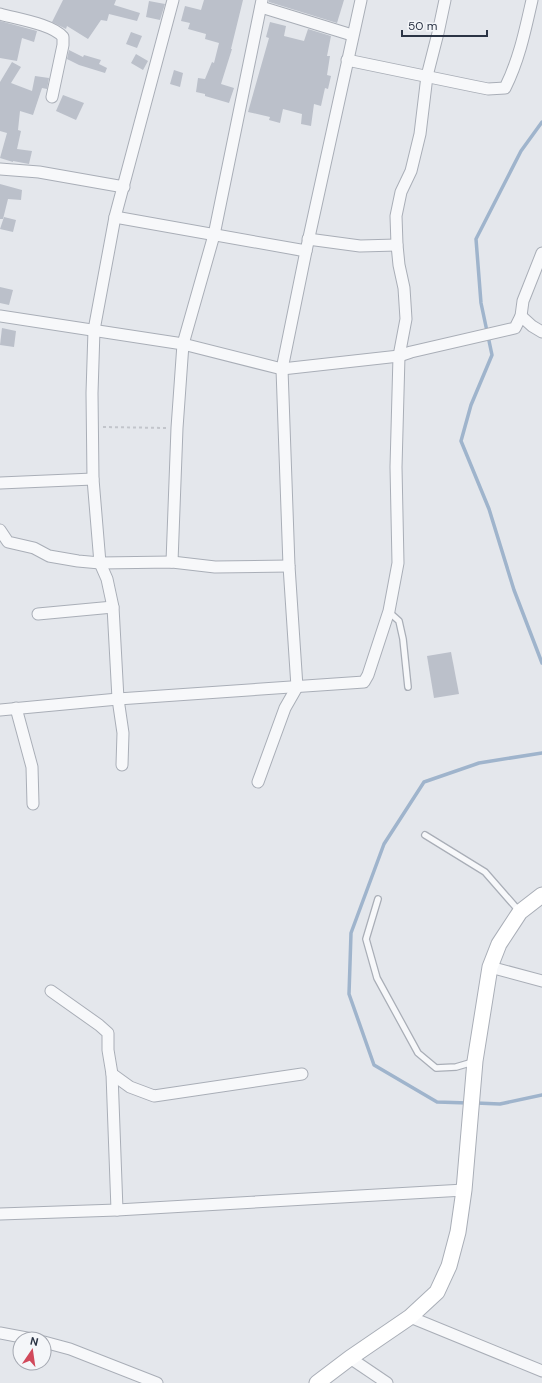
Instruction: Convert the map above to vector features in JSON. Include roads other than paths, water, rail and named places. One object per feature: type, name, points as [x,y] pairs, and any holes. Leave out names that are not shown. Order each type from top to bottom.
[{"type":"street","points":[[122,765],[123,734],[118,699],[112,607],[107,578],[100,564],[94,479],[92,393],[94,330],[115,217],[173,0]]},
{"type":"street","points":[[258,782],[285,708],[297,687],[289,566],[282,369],[308,240],[360,0]]},
{"type":"street","points":[[0,710],[118,699],[364,682],[368,675],[389,612],[398,563],[396,467],[399,356],[406,319],[404,288],[397,245],[396,216],[401,192],[411,171],[418,141],[427,76],[445,0]]},
{"type":"street","points":[[347,60],[488,88],[505,88],[520,54],[532,0]]},
{"type":"street","points":[[172,562],[183,344],[214,235],[262,4],[352,35]]},
{"type":"street","points":[[0,14],[52,28],[64,37],[52,97]]},
{"type":"street","points":[[0,169],[39,172],[124,187]]},
{"type":"street","points":[[115,217],[306,251]]},
{"type":"street","points":[[308,240],[360,246],[397,245]]},
{"type":"street","points":[[0,316],[183,344],[282,369],[399,356],[515,328],[521,316],[523,301],[542,254]]},
{"type":"street","points":[[521,316],[532,326],[542,332]]},
{"type":"street","points":[[0,483],[94,479]]},
{"type":"street","points":[[0,530],[8,542],[34,548],[50,556],[100,564],[172,562],[215,567],[289,566]]},
{"type":"street","points":[[38,614],[112,607]]},
{"type":"street","points":[[16,708],[32,767],[33,804]]},
{"type":"street","points":[[317,1383],[350,1358],[410,1317],[437,1292],[449,1266],[458,1232],[464,1190],[475,1061],[490,967],[499,944],[520,912],[542,895]]},
{"type":"street","points":[[490,967],[542,981]]},
{"type":"street","points":[[51,991],[108,1033],[108,1050],[112,1074],[117,1210]]},
{"type":"street","points":[[112,1074],[130,1087],[154,1096],[302,1074]]},
{"type":"street","points":[[0,1214],[117,1210],[464,1190]]},
{"type":"street","points":[[410,1317],[542,1371]]},
{"type":"street","points":[[0,1333],[12,1335]]},
{"type":"street","points":[[52,1344],[70,1349],[157,1383]]},
{"type":"street","points":[[350,1358],[387,1383]]},
{"type":"lane","points":[[389,612],[399,621],[403,639],[408,687]]},
{"type":"lane","points":[[424,835],[485,872],[520,912]]},
{"type":"lane","points":[[378,898],[366,939],[377,978],[418,1053],[436,1068],[456,1067],[475,1061]]},
{"type":"waterway","points":[[542,122],[521,151],[476,239],[481,303],[492,355],[471,405],[461,441],[489,509],[514,590],[542,663]]},
{"type":"waterway","points":[[468,1103],[437,1102],[374,1065],[349,994],[351,933],[384,844],[424,782],[479,763],[542,753]]},
{"type":"waterway","points":[[476,1103],[500,1104],[542,1095]]}]
